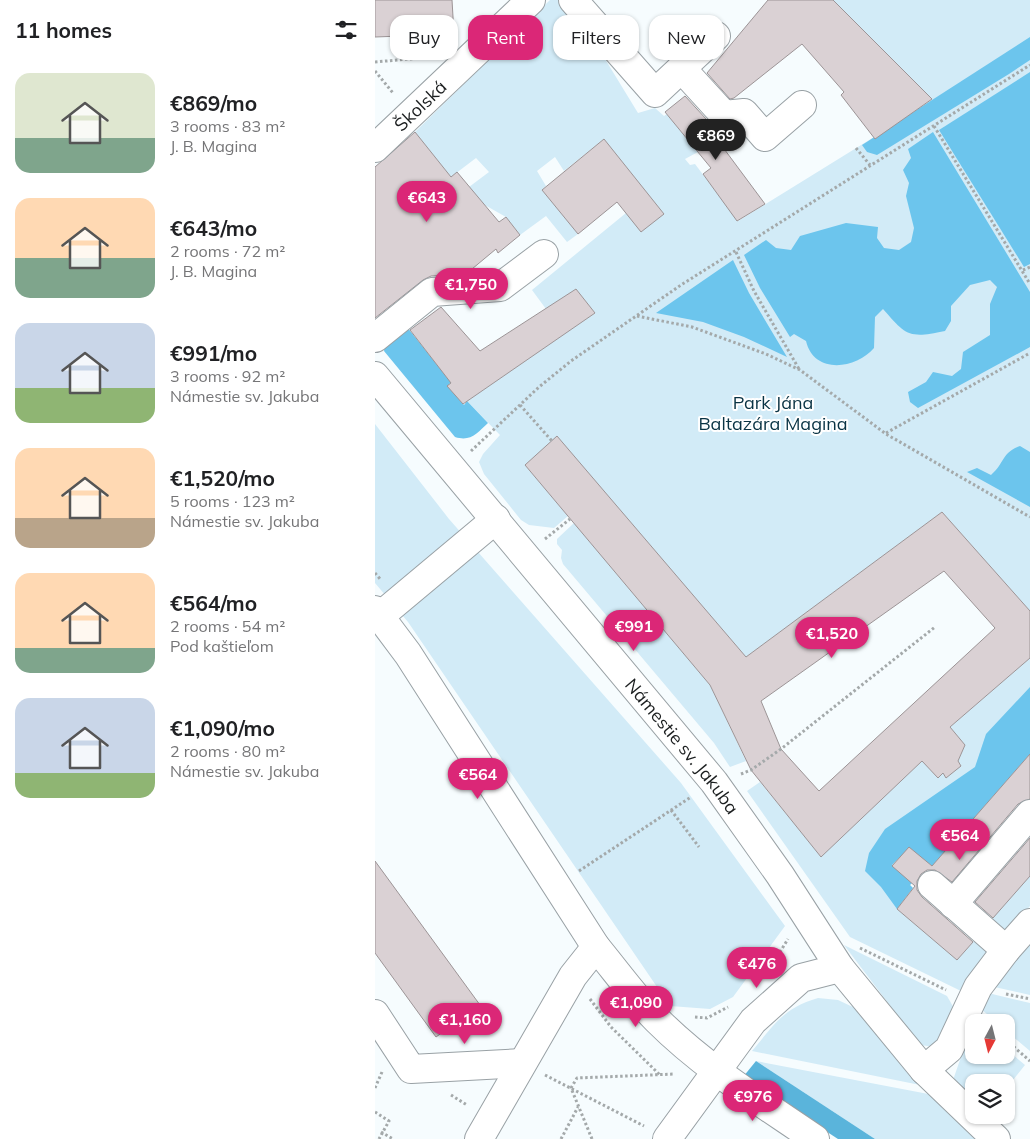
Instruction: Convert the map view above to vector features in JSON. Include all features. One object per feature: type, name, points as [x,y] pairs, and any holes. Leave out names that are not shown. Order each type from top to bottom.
[{"type":"street","name":"Školská","points":[[515,15],[531,0]]},
{"type":"street","points":[[573,0],[655,93],[691,60]]},
{"type":"street","name":"Školská","points":[[375,148],[468,60]]},
{"type":"street","points":[[682,69],[723,115],[744,113],[765,137],[802,105]]},
{"type":"street","points":[[375,338],[432,292],[500,287],[544,254]]},
{"type":"street","name":"Námestie sv. Jakuba","points":[[375,376],[714,782],[780,875],[840,968],[924,1070],[996,1139]]},
{"type":"street","points":[[496,519],[385,608],[408,654],[596,947],[656,1018],[715,1071],[815,1139]]},
{"type":"street","points":[[953,904],[1030,814]]},
{"type":"street","points":[[932,885],[1005,950]]},
{"type":"street","points":[[924,1070],[949,1049],[978,987],[1005,950],[1030,923]]},
{"type":"street","points":[[479,1139],[532,1068],[573,976],[596,947]]},
{"type":"street","points":[[656,1133],[715,1071],[753,1021],[801,978],[840,968]]},
{"type":"street","points":[[375,1014],[411,1069],[532,1068]]},
{"type":"path","points":[[375,62],[398,60]]},
{"type":"path","points":[[453,470],[520,405],[571,361],[870,165],[1030,65]]},
{"type":"path","points":[[934,126],[1030,284]]},
{"type":"path","points":[[856,148],[870,165]]},
{"type":"path","points":[[736,252],[754,291],[800,370]]},
{"type":"path","points":[[1023,270],[1030,267]]},
{"type":"path","points":[[637,316],[692,327],[766,354],[800,370],[886,434],[1030,517]]},
{"type":"path","points":[[886,434],[1030,353]]},
{"type":"path","points":[[520,405],[552,441]]},
{"type":"path","points":[[539,544],[571,519]]},
{"type":"path","points":[[375,573],[385,608]]},
{"type":"path","points":[[751,770],[781,749],[935,627]]},
{"type":"path","points":[[558,885],[714,782]]},
{"type":"path","points":[[671,810],[699,847]]},
{"type":"path","points":[[771,966],[791,934]]},
{"type":"path","points":[[573,976],[611,1027],[660,1075]]},
{"type":"path","points":[[689,1017],[707,1018],[733,1004]]},
{"type":"path","points":[[1015,1048],[1030,1061]]},
{"type":"path","points":[[532,1068],[656,1133]]},
{"type":"path","points":[[571,1088],[577,1078],[675,1074]]},
{"type":"path","points":[[571,1088],[592,1139]]},
{"type":"path","points":[[561,1139],[578,1107]]},
{"type":"path","points":[[375,1112],[389,1121],[381,1132],[379,1139]]},
{"type":"path","points":[[381,1132],[393,1139]]},
{"type":"green space","name":"Park Jána Baltazára Magina","points":[[550,0],[559,0],[575,15],[553,15],[553,60],[606,60],[638,113],[655,108],[664,116],[667,114],[698,152],[685,159],[690,165],[695,164],[738,221],[874,137],[876,138],[932,99],[833,0],[1030,0],[1030,611],[942,512],[746,657],[557,437],[525,465],[568,516],[554,528],[529,525],[521,520],[484,474],[479,462],[483,454],[500,435],[467,401],[595,313],[576,289],[546,309],[532,290],[626,213],[664,214],[604,139],[564,171],[555,157],[537,171],[546,186],[542,190],[578,234],[567,242],[546,216],[520,235],[506,217],[483,204],[469,187],[489,172],[476,158],[451,177],[415,132],[489,60],[543,60],[543,15],[535,15]]},
{"type":"green space","points":[[375,424],[449,519],[681,783],[785,926],[733,997],[710,1009],[670,1006],[408,622],[375,583]]},
{"type":"green space","points":[[574,523],[710,685],[746,761],[730,767],[714,743],[563,564],[561,558],[562,550],[557,544],[557,539]]},
{"type":"green space","points":[[1030,658],[1030,754],[932,866],[909,848],[892,866],[912,883],[910,885],[913,888],[897,909],[957,960],[975,940],[994,950],[961,991],[850,937],[747,791],[760,782],[821,856],[922,761],[938,778],[943,773],[946,778],[961,766],[958,761],[965,745],[950,727]]},
{"type":"green space","points":[[1030,875],[1030,906],[1006,934],[992,919]]},
{"type":"green space","points":[[1030,941],[1030,995],[990,986]]},
{"type":"green space","points":[[844,945],[947,996],[955,1010],[935,1047],[920,1045]]},
{"type":"green space","points":[[988,993],[1030,1003],[1030,1051],[1015,1038],[1015,1014],[987,1014],[977,1006]]},
{"type":"green space","points":[[818,998],[838,1000],[857,1009],[920,1085],[752,1051],[780,1018],[796,1007]]},
{"type":"green space","points":[[965,1045],[965,1064],[1015,1064],[1015,1057],[1025,1065],[1015,1078],[1015,1074],[965,1074],[965,1095],[952,1083]]},
{"type":"green space","points":[[756,1061],[944,1097],[977,1139],[875,1139]]},
{"type":"shaded area","points":[[1030,37],[1030,60],[1009,74],[877,155],[867,152],[862,145]]},
{"type":"shaded area","points":[[1030,72],[1030,264],[1024,267],[939,130]]},
{"type":"shaded area","points":[[933,132],[1030,292],[1030,347],[918,408],[910,402],[908,392],[926,382],[933,372],[952,376],[961,369],[963,352],[990,335],[990,304],[997,287],[990,280],[970,285],[951,306],[951,321],[945,331],[923,335],[909,333],[897,325],[883,309],[875,317],[874,348],[857,361],[847,364],[826,364],[810,352],[806,341],[794,334],[790,337],[760,288],[744,255],[766,240],[776,248],[791,250],[800,236],[846,223],[878,227],[877,238],[884,248],[899,250],[911,242],[914,228],[906,196],[909,183],[903,170],[911,158],[908,149]]},
{"type":"shaded area","points":[[733,260],[749,293],[787,357],[744,337],[703,322],[656,313]]},
{"type":"shaded area","points":[[407,327],[451,382],[448,386],[464,405],[467,401],[488,423],[473,436],[465,438],[455,437],[384,351],[385,344]]},
{"type":"shaded area","points":[[1020,446],[1030,452],[1030,507],[967,472],[977,468],[991,475],[1009,452]]},
{"type":"shaded area","points":[[1030,687],[1030,754],[932,866],[909,848],[892,865],[912,883],[910,885],[913,888],[897,909],[881,887],[865,871],[869,853],[885,829],[975,767],[986,734]]},
{"type":"shaded area","points":[[756,1061],[875,1139],[838,1139],[743,1077]]},
{"type":"building","points":[[375,0],[452,0],[453,15],[390,15],[390,36],[375,37]]},
{"type":"building","points":[[768,0],[833,0],[932,99],[875,139],[841,95],[844,92],[802,44],[734,98],[730,99],[707,73],[718,60],[724,60],[724,53]]},
{"type":"building","points":[[685,96],[707,120],[716,138],[765,204],[737,221],[703,174],[711,168],[665,112]]},
{"type":"building","points":[[415,132],[451,177],[457,172],[499,222],[506,217],[520,235],[498,253],[496,249],[466,274],[431,276],[423,280],[375,318],[375,167]]},
{"type":"building","points":[[604,139],[664,214],[641,232],[617,202],[578,234],[542,190]]},
{"type":"building","points":[[576,289],[595,313],[463,404],[447,386],[451,383],[410,330],[441,307],[480,351]]},
{"type":"building","points":[[557,436],[746,657],[942,512],[1030,611],[1030,658],[950,727],[965,745],[958,761],[961,766],[946,778],[943,773],[938,778],[922,761],[821,857],[751,770],[710,685],[525,465]],"holes":[[[944,571],[995,628],[819,791],[781,749],[761,701]]]},
{"type":"building","points":[[1030,754],[1030,799],[1018,804],[952,882],[935,870],[927,870],[921,874],[917,881],[917,890],[922,897],[973,942],[957,960],[897,909],[915,886],[892,866],[909,847],[932,866]]},
{"type":"building","points":[[1030,838],[1030,876],[993,918],[975,902]]},
{"type":"building","points":[[375,861],[480,1005],[436,1037],[375,953]]}]
